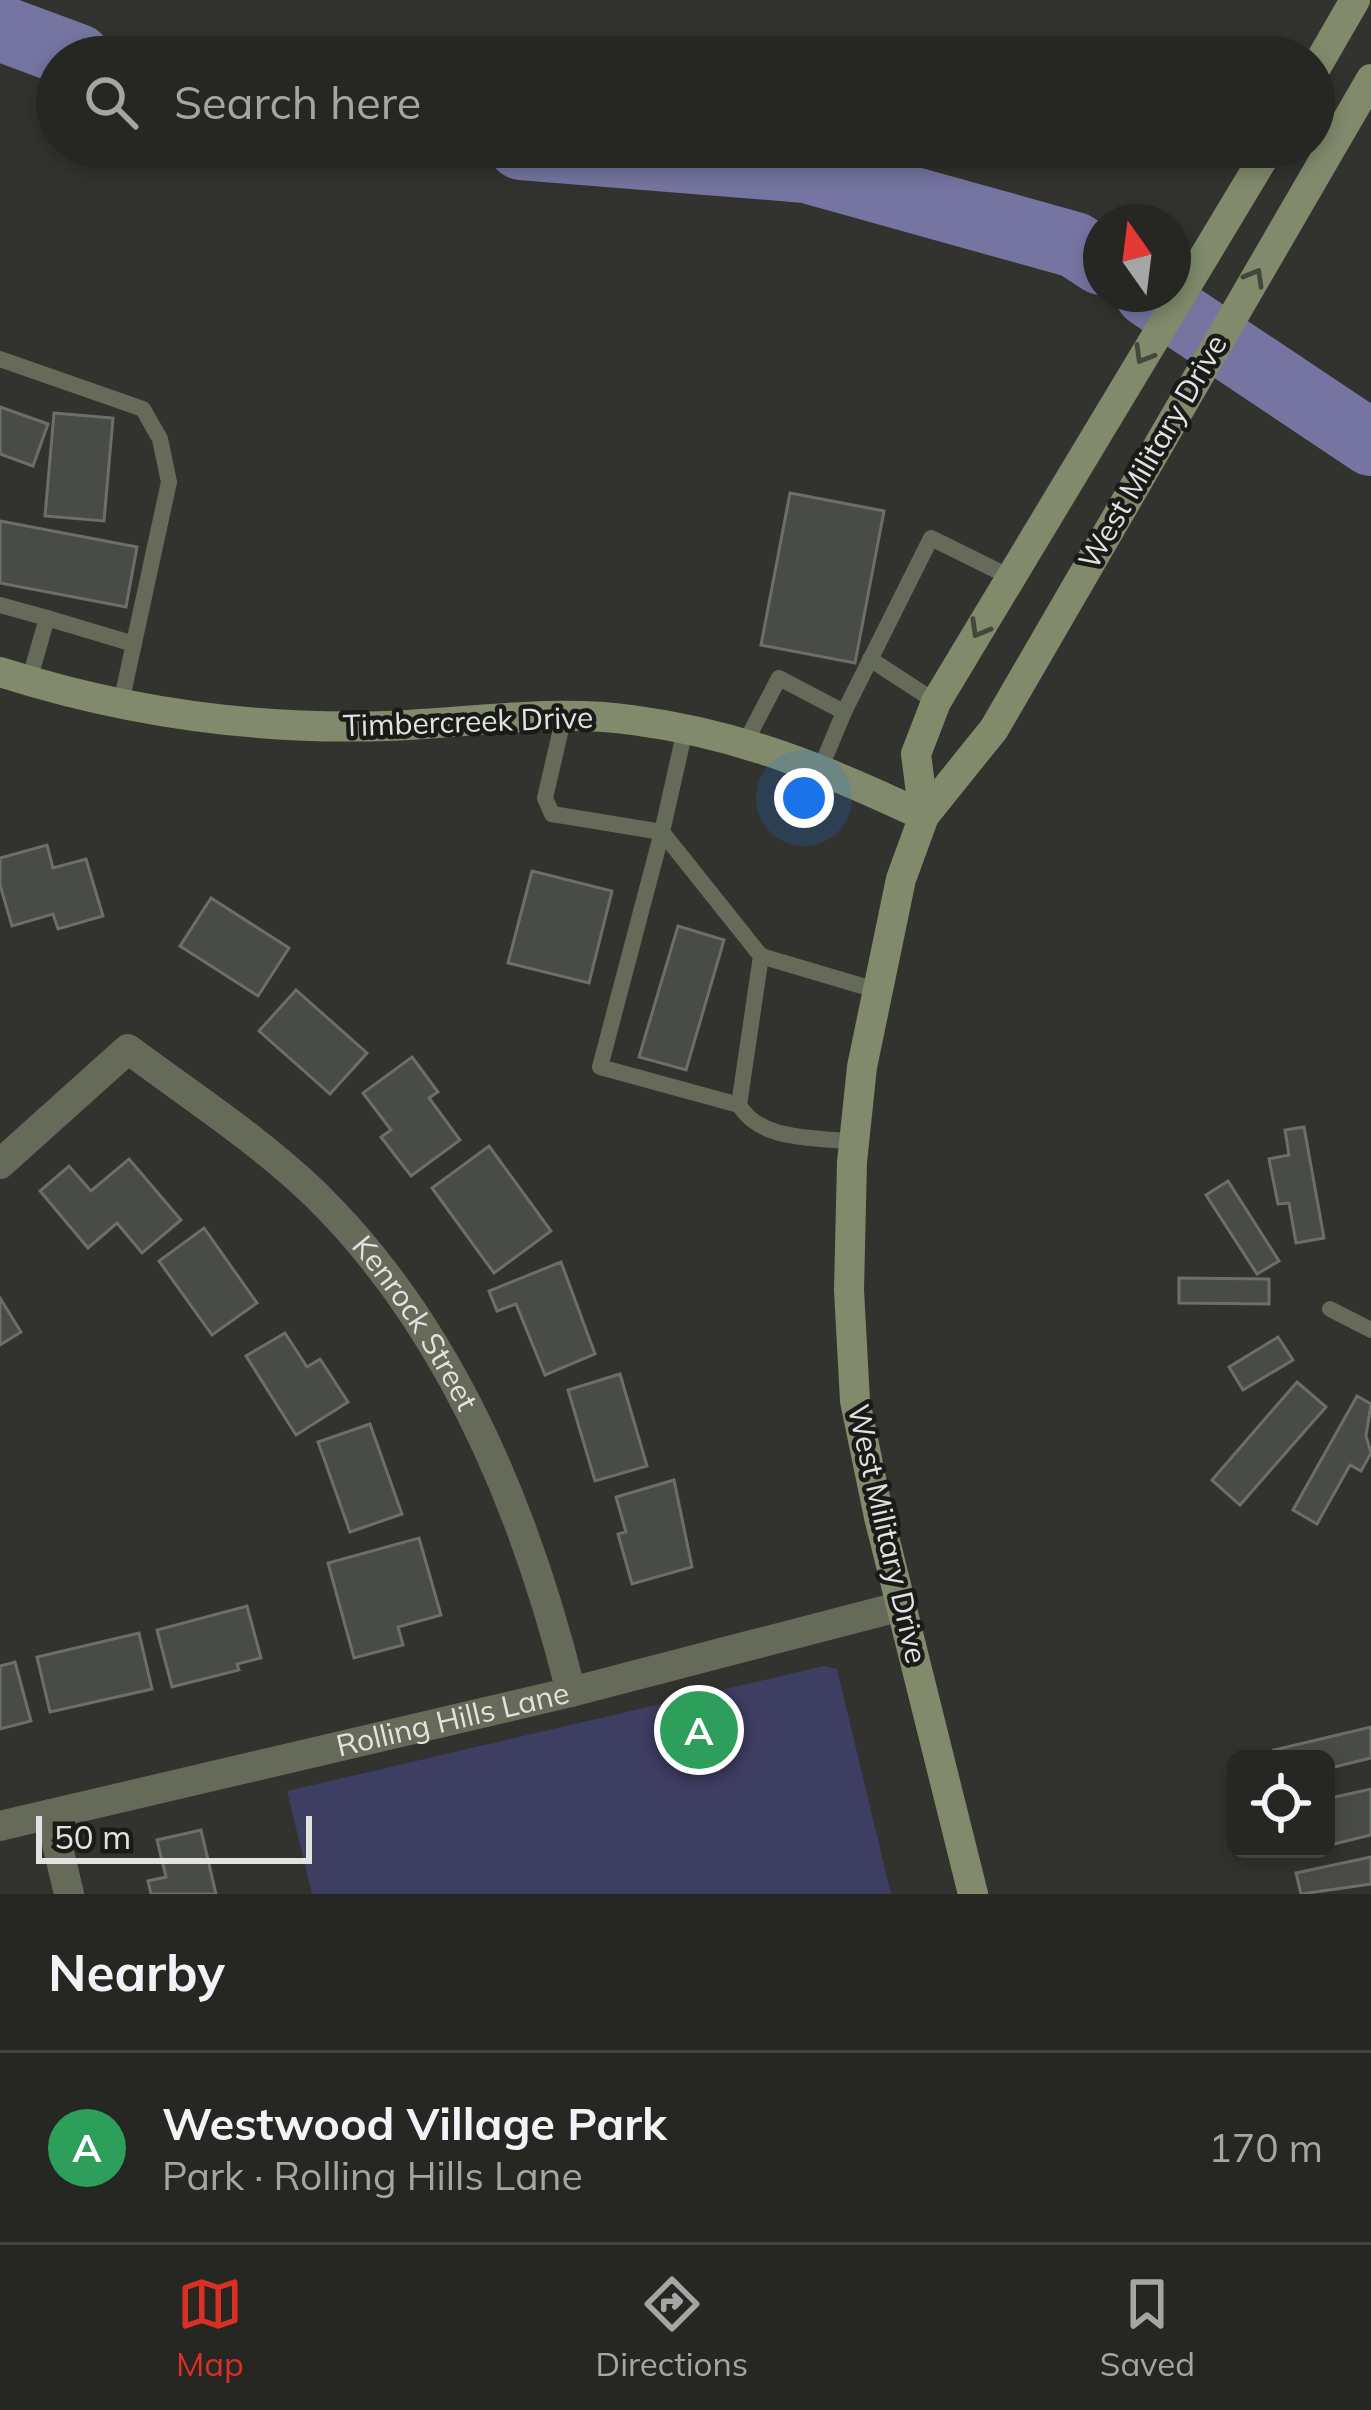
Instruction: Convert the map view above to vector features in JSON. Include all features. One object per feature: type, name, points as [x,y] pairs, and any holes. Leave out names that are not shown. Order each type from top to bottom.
[{"type":"main road","points":[[1334,36],[1354,0]]},
{"type":"main road","name":"West Military Drive","points":[[1335,141],[1371,79]]},
{"type":"main road","name":"West Military Drive","points":[[924,816],[916,754],[936,702],[1257,168]]},
{"type":"main road","name":"West Military Drive","points":[[973,1894],[855,1401],[849,1290],[854,1142],[862,1067],[901,879],[924,816],[994,729],[1319,168]]},
{"type":"main road","name":"Timbercreek Drive","points":[[15,676],[182,716],[306,726],[564,716],[685,730],[821,767],[924,816]]},
{"type":"street","name":"Kenrock Street","points":[[0,1163],[128,1048],[317,1196],[416,1319],[462,1392],[550,1608],[571,1691]]},
{"type":"street","name":"Rolling Hills Lane","points":[[0,1826],[571,1691],[902,1606]]},
{"type":"street","points":[[50,1814],[69,1894]]},
{"type":"lane","points":[[0,359],[143,409],[160,439],[169,482],[121,703]]},
{"type":"lane","points":[[821,767],[931,538],[1010,577]]},
{"type":"lane","points":[[0,605],[134,644]]},
{"type":"lane","points":[[15,676],[47,617]]},
{"type":"lane","points":[[870,659],[936,702]]},
{"type":"lane","points":[[745,743],[779,678],[844,712]]},
{"type":"lane","points":[[564,716],[545,798],[552,814],[662,832],[761,956],[879,991]]},
{"type":"lane","points":[[685,730],[600,1067],[739,1105]]},
{"type":"lane","points":[[761,956],[739,1105],[746,1116],[776,1133],[854,1142]]},
{"type":"lane","points":[[1330,1309],[1371,1330]]},
{"type":"shaded area","points":[[824,1666],[837,1669],[891,1894],[312,1894],[287,1791]]},
{"type":"building","points":[[0,407],[48,424],[33,466],[0,454]]},
{"type":"building","points":[[54,413],[113,418],[104,521],[45,516]]},
{"type":"building","points":[[790,493],[884,511],[855,663],[761,645]]},
{"type":"building","points":[[0,521],[137,547],[126,607],[0,583]]},
{"type":"building","points":[[47,845],[53,868],[86,859],[103,916],[58,929],[53,914],[12,926],[0,885],[0,858]]},
{"type":"building","points":[[532,871],[612,891],[589,983],[508,963]]},
{"type":"building","points":[[211,898],[289,948],[258,996],[180,946]]},
{"type":"building","points":[[678,926],[724,940],[686,1070],[639,1057]]},
{"type":"building","points":[[296,990],[367,1053],[330,1094],[259,1031]]},
{"type":"building","points":[[412,1057],[438,1092],[429,1098],[460,1140],[411,1176],[381,1137],[391,1130],[363,1093]]},
{"type":"building","points":[[1304,1127],[1324,1238],[1296,1243],[1289,1203],[1278,1204],[1269,1159],[1289,1155],[1285,1130]]},
{"type":"building","points":[[489,1146],[551,1231],[494,1273],[432,1188]]},
{"type":"building","points":[[129,1159],[181,1220],[142,1253],[117,1223],[88,1248],[40,1191],[69,1166],[91,1191]]},
{"type":"building","points":[[1228,1181],[1279,1261],[1257,1274],[1206,1195]]},
{"type":"building","points":[[204,1228],[257,1303],[212,1335],[159,1261]]},
{"type":"building","points":[[561,1262],[595,1354],[545,1375],[516,1304],[497,1311],[489,1291]]},
{"type":"building","points":[[1179,1278],[1269,1279],[1269,1304],[1179,1303]]},
{"type":"building","points":[[0,1298],[21,1332],[0,1345]]},
{"type":"building","points":[[285,1333],[307,1367],[320,1359],[348,1402],[296,1435],[246,1356]]},
{"type":"building","points":[[1278,1337],[1293,1360],[1243,1390],[1229,1367]]},
{"type":"building","points":[[620,1374],[647,1466],[595,1481],[568,1390]]},
{"type":"building","points":[[1297,1382],[1326,1407],[1240,1505],[1212,1480]]},
{"type":"building","points":[[1357,1396],[1371,1404],[1366,1436],[1371,1453],[1361,1471],[1350,1465],[1317,1524],[1293,1510]]},
{"type":"building","points":[[370,1424],[402,1514],[350,1532],[318,1442]]},
{"type":"building","points":[[674,1480],[692,1567],[632,1584],[618,1534],[626,1532],[616,1497]]},
{"type":"building","points":[[419,1538],[441,1615],[398,1627],[403,1645],[354,1658],[328,1563]]},
{"type":"building","points":[[247,1606],[261,1658],[237,1664],[239,1670],[172,1687],[157,1630]]},
{"type":"building","points":[[139,1633],[152,1689],[50,1712],[37,1657]]},
{"type":"building","points":[[15,1662],[31,1721],[0,1729],[0,1666]]},
{"type":"building","points":[[1371,1727],[1371,1758],[1335,1767],[1335,1750],[1274,1750]]},
{"type":"building","points":[[1371,1789],[1371,1835],[1335,1844],[1335,1797]]},
{"type":"building","points":[[201,1830],[216,1894],[151,1894],[148,1881],[166,1877],[157,1840]]},
{"type":"building","points":[[1371,1857],[1371,1884],[1301,1894],[1296,1873]]},
{"type":"waterway","points":[[0,28],[36,41]]},
{"type":"waterway","points":[[781,168],[806,170],[1083,250]]},
{"type":"waterway","points":[[1175,312],[1371,443]]},
{"type":"place","name":"Westwood Village Park","points":[[699,1730]]}]
